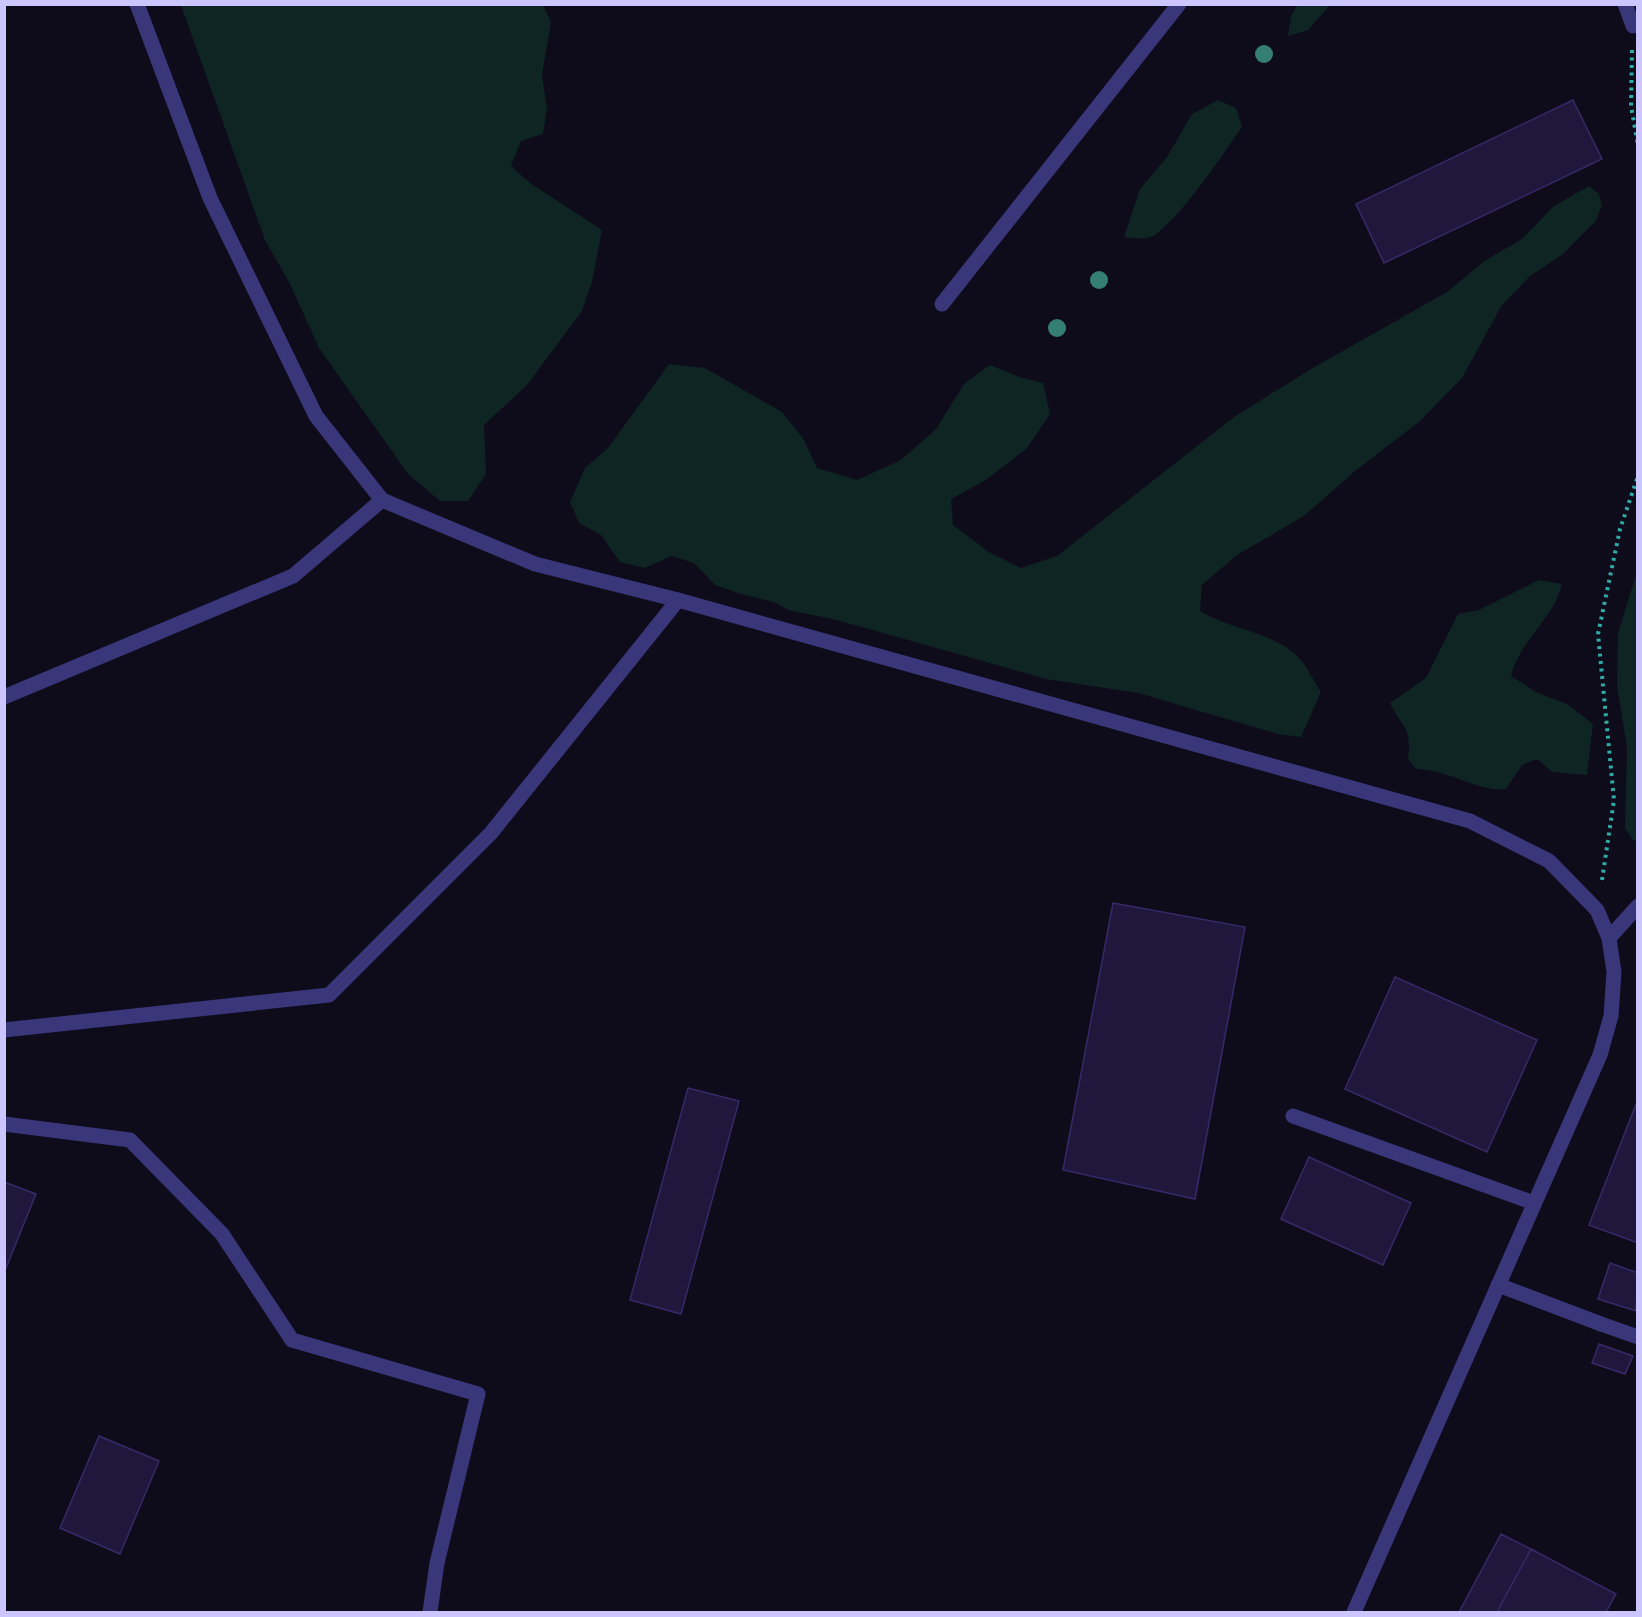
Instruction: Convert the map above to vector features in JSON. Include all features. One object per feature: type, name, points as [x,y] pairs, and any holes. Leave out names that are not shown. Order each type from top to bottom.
[{"type":"street","points":[[137,4],[210,198],[316,416],[382,500],[535,564],[678,600],[1470,821],[1549,861],[1597,910],[1609,938],[1614,972],[1611,1016],[1600,1055],[1354,1612]]},
{"type":"street","points":[[942,304],[1179,4]]},
{"type":"street","points":[[1625,4],[1633,26]]},
{"type":"street","points":[[4,697],[293,576],[382,500]]},
{"type":"street","points":[[4,1030],[328,995],[491,833],[678,600]]},
{"type":"street","points":[[1609,938],[1638,906]]},
{"type":"street","points":[[1293,1116],[1534,1203]]},
{"type":"street","points":[[4,1124],[130,1140],[222,1234],[292,1340],[478,1394],[437,1563],[430,1612]]},
{"type":"street","points":[[1497,1285],[1638,1337]]},
{"type":"path","points":[[1633,26],[1630,106],[1638,145]]},
{"type":"path","points":[[1597,910],[1614,800],[1598,634],[1620,529],[1638,476]]},
{"type":"green space","points":[[1298,4],[1330,5],[1308,30],[1288,36],[1291,16]]},
{"type":"green space","points":[[181,5],[543,5],[551,22],[542,75],[547,109],[543,134],[521,141],[511,166],[530,183],[602,230],[592,282],[582,311],[527,385],[484,425],[486,474],[468,501],[440,501],[408,474],[319,348],[290,284],[265,240]]},
{"type":"green space","points":[[1218,100],[1236,108],[1242,127],[1202,184],[1167,225],[1149,238],[1124,237],[1140,189],[1167,157],[1192,114]]},
{"type":"green space","points":[[1589,186],[1599,194],[1602,206],[1595,222],[1563,254],[1530,276],[1502,305],[1462,378],[1420,421],[1354,472],[1304,516],[1237,555],[1202,585],[1200,611],[1279,643],[1291,651],[1307,668],[1321,692],[1301,737],[1278,734],[1138,693],[1046,679],[837,620],[788,610],[774,602],[715,585],[694,563],[671,556],[645,568],[620,562],[601,535],[579,523],[570,502],[585,468],[608,448],[669,364],[705,368],[782,412],[803,438],[817,468],[857,480],[901,460],[936,429],[964,384],[990,365],[1019,377],[1043,383],[1050,414],[1027,448],[986,480],[951,499],[953,525],[989,552],[1021,568],[1057,556],[1234,417],[1311,369],[1447,292],[1486,260],[1522,239],[1554,206]]},
{"type":"green space","points":[[1637,572],[1637,841],[1633,840],[1625,828],[1627,748],[1617,685],[1618,633]]},
{"type":"green space","points":[[1539,580],[1562,584],[1551,609],[1522,651],[1511,676],[1536,692],[1567,704],[1593,724],[1587,775],[1552,772],[1537,759],[1522,765],[1506,789],[1496,789],[1485,788],[1428,770],[1416,769],[1408,759],[1407,734],[1390,703],[1426,678],[1458,614],[1479,610]]},
{"type":"building","points":[[1573,100],[1602,159],[1384,263],[1356,204]]},
{"type":"building","points":[[1113,903],[1245,927],[1195,1199],[1063,1170]]},
{"type":"building","points":[[1395,977],[1537,1040],[1487,1152],[1345,1089]]},
{"type":"building","points":[[688,1088],[739,1101],[681,1314],[630,1300]]},
{"type":"building","points":[[1638,1099],[1638,1243],[1589,1225]]},
{"type":"building","points":[[1309,1157],[1411,1203],[1383,1265],[1281,1219]]},
{"type":"building","points":[[4,1182],[36,1194],[4,1273]]},
{"type":"building","points":[[1610,1263],[1638,1273],[1636,1311],[1598,1299]]},
{"type":"building","points":[[1599,1344],[1633,1356],[1625,1374],[1592,1363]]},
{"type":"building","points":[[99,1436],[159,1461],[120,1554],[60,1528]]},
{"type":"building","points":[[1501,1534],[1531,1549],[1497,1612],[1459,1612]]},
{"type":"building","points":[[1531,1549],[1616,1594],[1606,1612],[1497,1612]]}]
